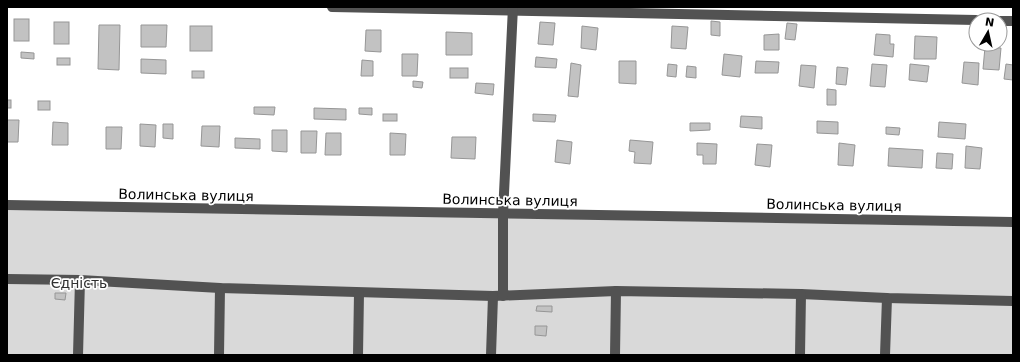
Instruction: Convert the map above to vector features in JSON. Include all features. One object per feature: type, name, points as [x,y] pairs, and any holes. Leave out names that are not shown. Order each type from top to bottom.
[{"type":"street","points":[[332,7],[513,8],[968,20]]},
{"type":"street","points":[[491,355],[498,296],[513,8]]},
{"type":"street","name":"Волинська вулиця","points":[[7,205],[1013,222]]},
{"type":"street","points":[[7,279],[80,280],[220,288],[359,293],[498,296],[616,291],[801,294],[1013,301]]},
{"type":"street","points":[[78,355],[80,280]]},
{"type":"street","points":[[219,355],[220,288]]},
{"type":"street","points":[[615,355],[616,291]]},
{"type":"street","points":[[358,355],[359,293]]},
{"type":"street","points":[[800,355],[801,294]]},
{"type":"street","points":[[885,355],[887,298]]},
{"type":"green space","name":"Єдність","points":[[7,209],[1013,227],[1013,355],[7,355]]},
{"type":"building","points":[[14,19],[29,19],[29,41],[14,41]]},
{"type":"building","points":[[711,21],[720,22],[720,36],[711,35]]},
{"type":"building","points":[[54,22],[69,22],[69,44],[54,44]]},
{"type":"building","points":[[540,22],[555,23],[553,45],[538,44]]},
{"type":"building","points":[[787,23],[797,24],[795,40],[785,39]]},
{"type":"building","points":[[99,25],[120,25],[119,70],[98,69]]},
{"type":"building","points":[[141,25],[167,25],[166,47],[141,47]]},
{"type":"building","points":[[190,26],[212,26],[212,51],[190,51]]},
{"type":"building","points":[[582,26],[598,28],[596,50],[581,48]]},
{"type":"building","points":[[672,26],[688,27],[686,49],[671,48]]},
{"type":"building","points":[[366,30],[381,30],[381,52],[365,51]]},
{"type":"building","points":[[446,32],[472,33],[472,55],[446,55]]},
{"type":"building","points":[[779,34],[779,50],[764,50],[764,35]]},
{"type":"building","points":[[876,34],[890,35],[890,44],[894,44],[893,57],[874,55]]},
{"type":"building","points":[[915,36],[937,37],[936,59],[914,59]]},
{"type":"building","points":[[21,52],[34,53],[34,59],[21,58]]},
{"type":"building","points":[[985,52],[1001,52],[999,70],[983,69]]},
{"type":"building","points":[[402,54],[418,54],[417,76],[402,76]]},
{"type":"building","points":[[724,54],[742,56],[740,77],[722,75]]},
{"type":"building","points":[[536,57],[557,59],[556,68],[535,67]]},
{"type":"building","points":[[57,58],[70,58],[70,65],[57,65]]},
{"type":"building","points":[[141,59],[166,60],[166,74],[141,73]]},
{"type":"building","points":[[362,60],[373,61],[373,76],[361,76]]},
{"type":"building","points":[[619,61],[636,61],[636,84],[619,83]]},
{"type":"building","points":[[756,61],[779,62],[778,73],[755,73]]},
{"type":"building","points":[[964,62],[979,63],[978,85],[962,83]]},
{"type":"building","points":[[571,63],[581,65],[578,97],[568,96]]},
{"type":"building","points":[[668,64],[677,65],[676,77],[667,76]]},
{"type":"building","points":[[872,64],[887,65],[885,87],[870,86]]},
{"type":"building","points":[[910,64],[929,66],[927,82],[909,80]]},
{"type":"building","points":[[1006,64],[1013,65],[1013,80],[1004,79]]},
{"type":"building","points":[[801,65],[816,66],[814,88],[799,86]]},
{"type":"building","points":[[687,66],[696,67],[696,78],[686,77]]},
{"type":"building","points":[[837,67],[848,68],[846,85],[836,84]]},
{"type":"building","points":[[450,68],[468,68],[468,78],[450,78]]},
{"type":"building","points":[[192,71],[204,71],[204,78],[192,78]]},
{"type":"building","points":[[413,81],[423,82],[422,88],[413,87]]},
{"type":"building","points":[[476,83],[494,84],[493,95],[475,93]]},
{"type":"building","points":[[827,89],[836,90],[836,105],[827,105]]},
{"type":"building","points":[[7,100],[11,100],[11,108],[7,108]]},
{"type":"building","points":[[38,101],[50,101],[50,110],[38,110]]},
{"type":"building","points":[[254,107],[275,107],[274,115],[254,114]]},
{"type":"building","points":[[314,108],[346,109],[346,120],[314,119]]},
{"type":"building","points":[[359,108],[372,108],[372,115],[359,114]]},
{"type":"building","points":[[383,114],[397,114],[397,121],[383,121]]},
{"type":"building","points":[[533,114],[556,115],[555,122],[533,121]]},
{"type":"building","points":[[741,116],[762,117],[762,129],[740,127]]},
{"type":"building","points":[[7,120],[19,120],[18,142],[7,142]]},
{"type":"building","points":[[817,121],[838,122],[838,134],[817,133]]},
{"type":"building","points":[[53,122],[68,123],[68,145],[52,145]]},
{"type":"building","points":[[939,122],[966,124],[965,139],[938,137]]},
{"type":"building","points":[[690,123],[710,123],[710,130],[690,131]]},
{"type":"building","points":[[140,124],[156,125],[155,147],[140,146]]},
{"type":"building","points":[[163,124],[173,124],[173,139],[163,138]]},
{"type":"building","points":[[202,126],[220,126],[219,147],[201,146]]},
{"type":"building","points":[[106,127],[122,127],[121,149],[106,149]]},
{"type":"building","points":[[886,127],[900,128],[899,135],[886,134]]},
{"type":"building","points":[[272,130],[287,130],[287,152],[272,151]]},
{"type":"building","points":[[301,131],[317,131],[316,153],[301,153]]},
{"type":"building","points":[[326,133],[341,133],[341,155],[325,155]]},
{"type":"building","points":[[390,133],[406,134],[405,155],[390,155]]},
{"type":"building","points":[[452,137],[476,137],[475,159],[451,158]]},
{"type":"building","points":[[235,138],[260,139],[260,149],[235,148]]},
{"type":"building","points":[[557,140],[572,142],[570,164],[555,162]]},
{"type":"building","points":[[630,140],[653,142],[651,164],[634,163],[635,152],[629,151]]},
{"type":"building","points":[[697,143],[717,144],[716,164],[703,164],[703,155],[697,155]]},
{"type":"building","points":[[839,143],[855,145],[853,166],[838,165]]},
{"type":"building","points":[[757,144],[772,145],[770,167],[755,165]]},
{"type":"building","points":[[966,146],[982,148],[980,169],[965,168]]},
{"type":"building","points":[[889,148],[923,150],[922,168],[888,166]]},
{"type":"building","points":[[937,153],[953,154],[952,169],[936,168]]},
{"type":"building","points":[[55,293],[66,293],[65,300],[55,299]]},
{"type":"building","points":[[537,306],[552,306],[552,312],[536,311]]},
{"type":"building","points":[[535,326],[547,326],[546,336],[535,335]]}]
